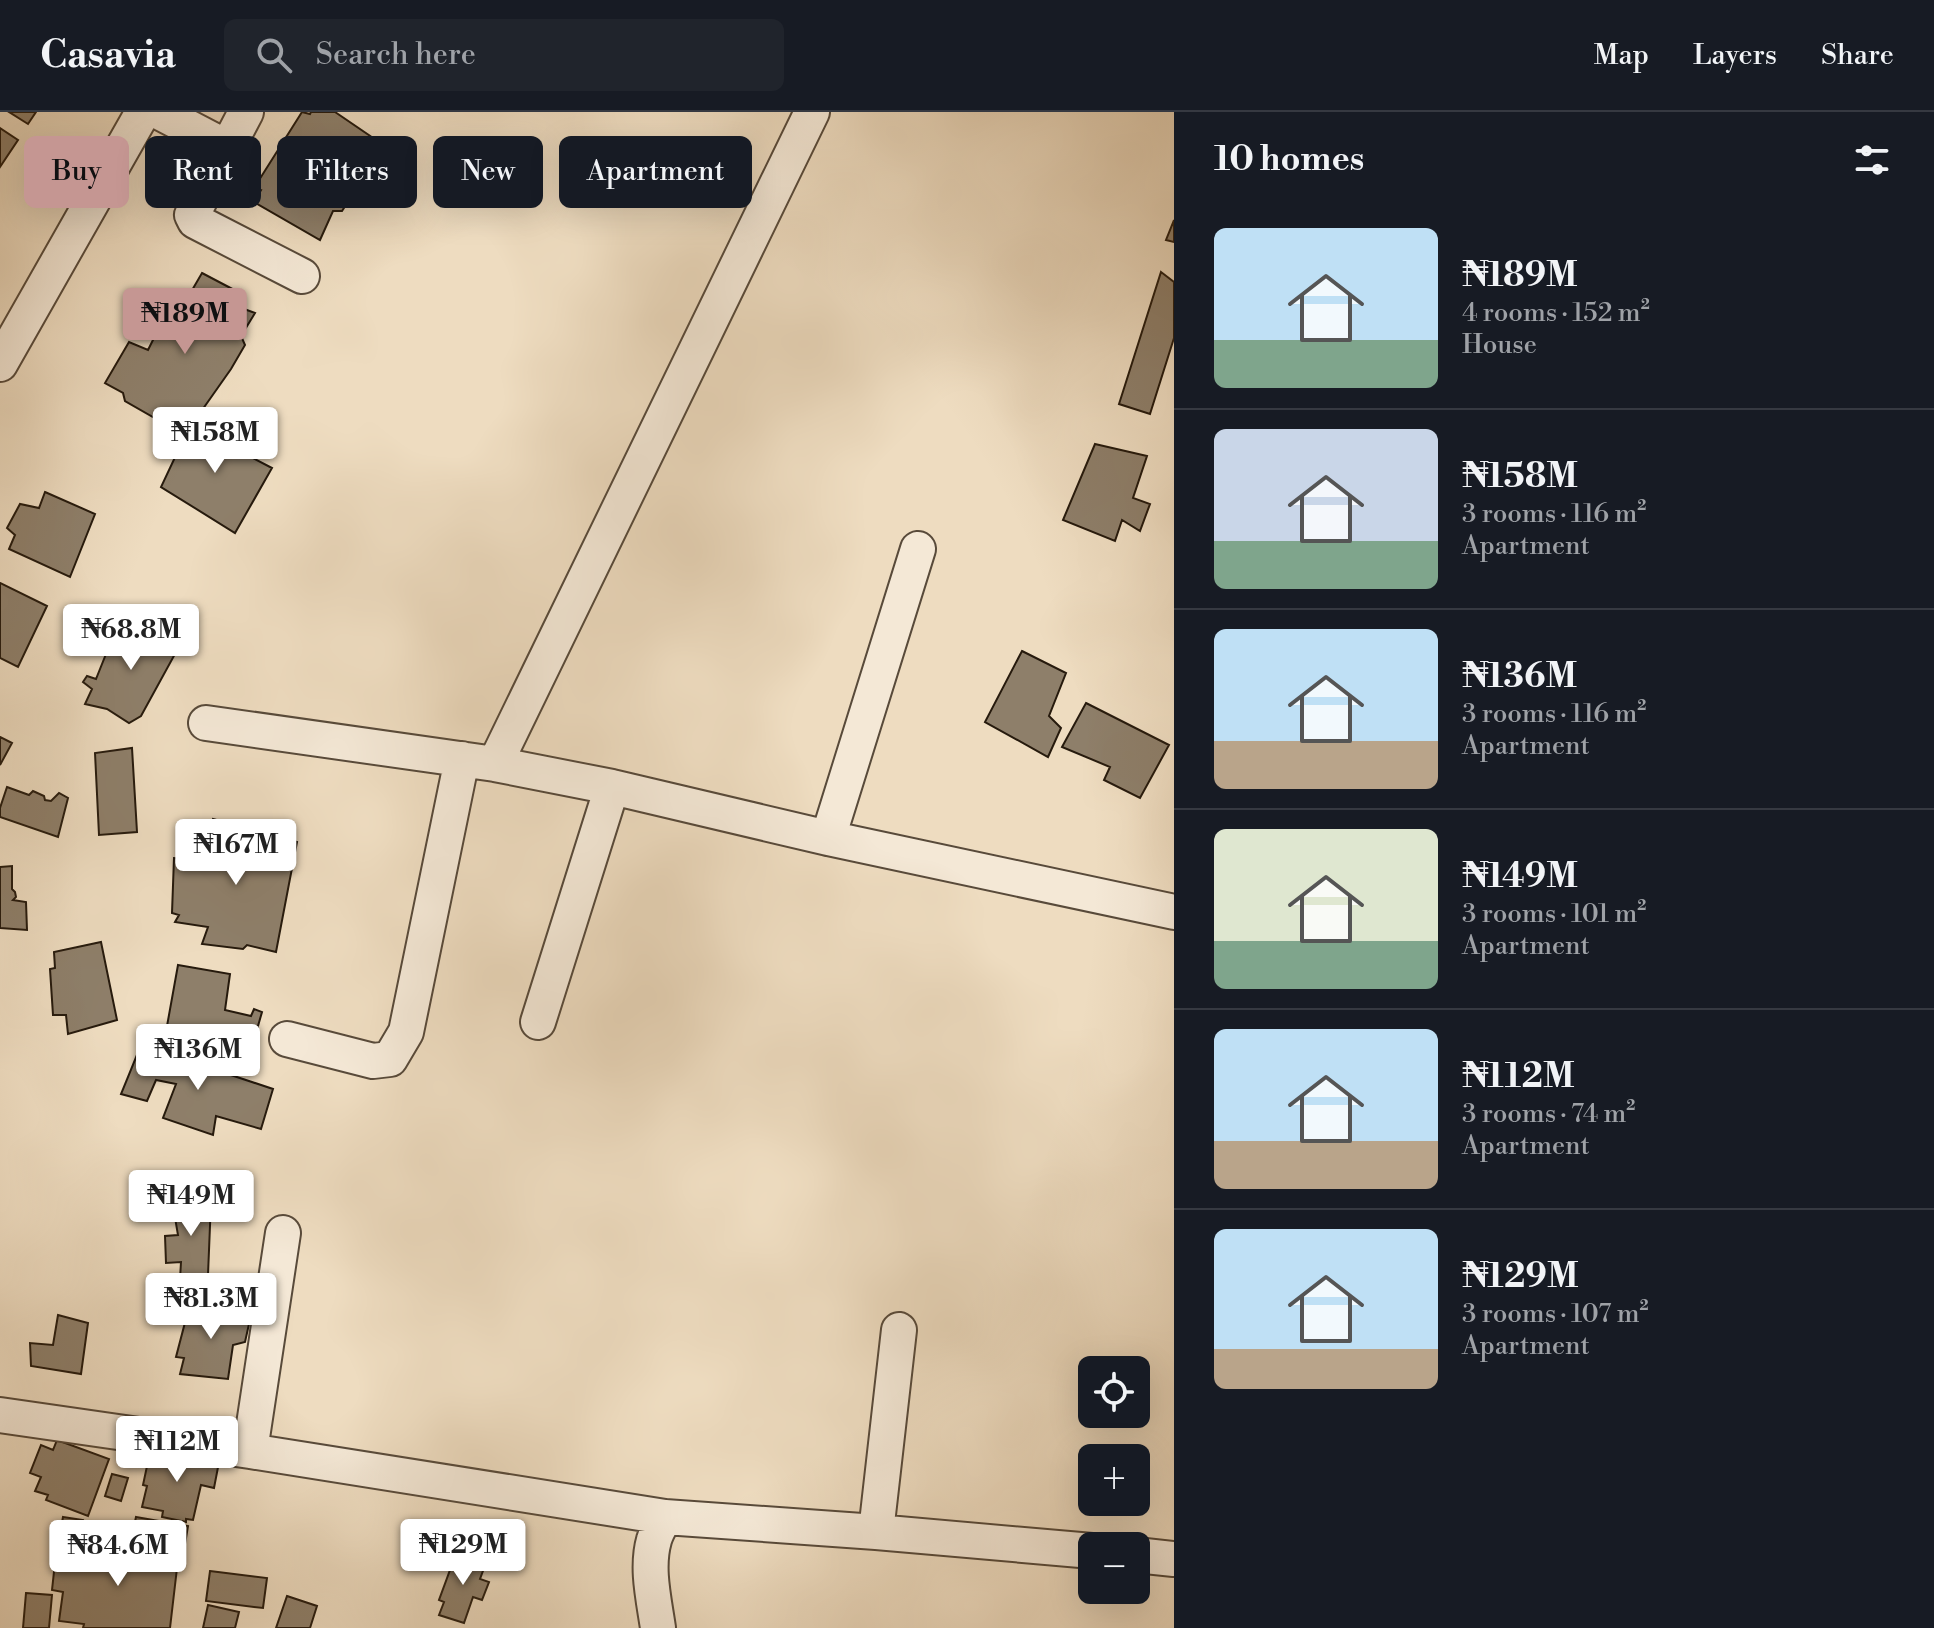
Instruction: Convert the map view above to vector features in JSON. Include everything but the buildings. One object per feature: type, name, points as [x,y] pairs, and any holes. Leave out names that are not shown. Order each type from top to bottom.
[{"type":"street","points":[[0,364],[143,112]]},
{"type":"street","points":[[159,112],[205,136]]},
{"type":"street","points":[[234,136],[246,112]]},
{"type":"street","points":[[287,1039],[373,1061],[390,1059],[406,1032],[479,762],[812,112]]},
{"type":"street","points":[[196,208],[192,215],[195,221],[302,276]]},
{"type":"street","points":[[828,838],[918,549]]},
{"type":"street","points":[[206,723],[479,762],[612,787],[828,838],[1174,912]]},
{"type":"street","points":[[538,1022],[612,787]]},
{"type":"street","points":[[250,1451],[283,1233]]},
{"type":"street","points":[[876,1532],[899,1330]]},
{"type":"street","points":[[0,1415],[665,1517],[1078,1550]]},
{"type":"street","points":[[658,1628],[651,1560],[654,1539],[665,1517]]},
{"type":"street","points":[[1150,1556],[1174,1559]]}]
